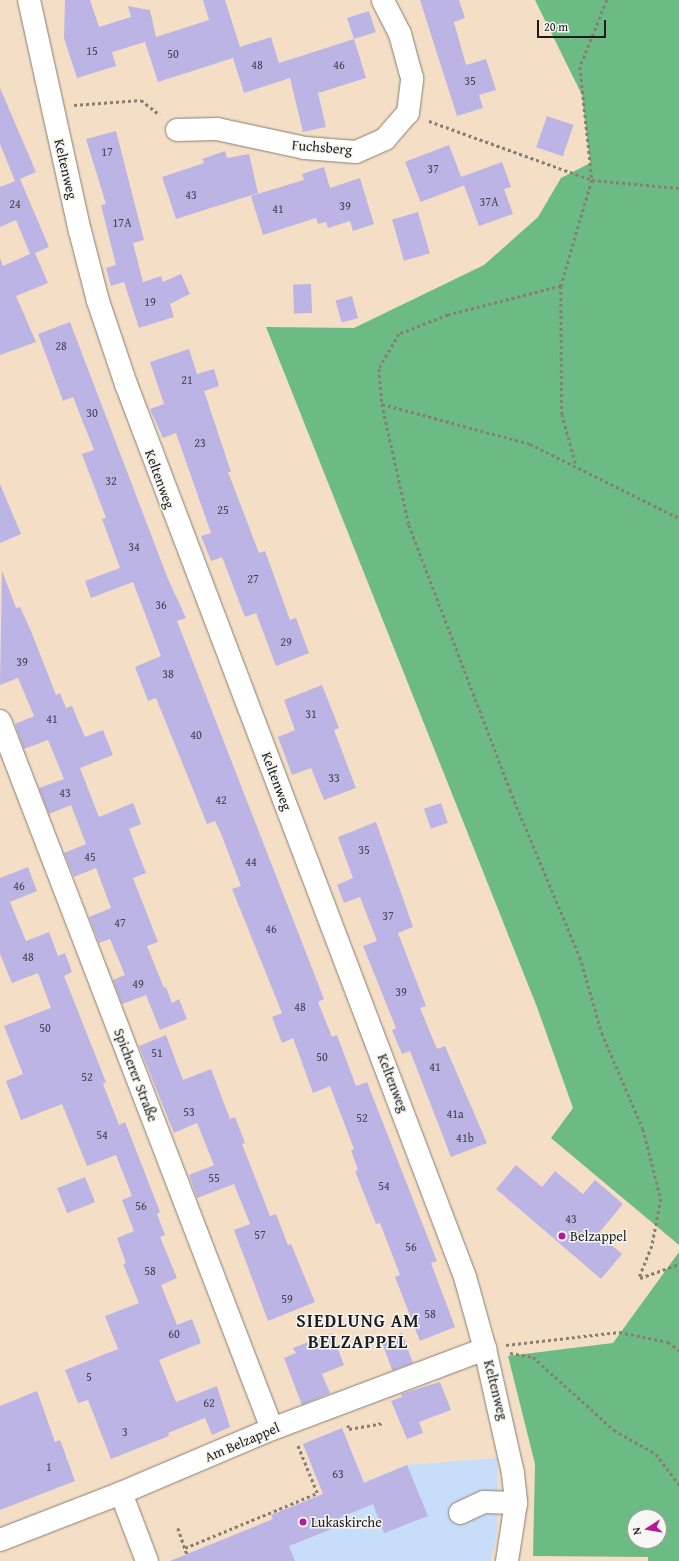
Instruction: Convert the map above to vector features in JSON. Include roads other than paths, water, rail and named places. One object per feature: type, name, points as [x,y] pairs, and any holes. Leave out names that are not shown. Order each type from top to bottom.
[{"type":"street","name":"Keltenweg","points":[[29,0],[51,107],[98,301],[126,384],[181,535],[444,1215],[485,1349],[504,1426],[516,1503],[507,1561]]},
{"type":"street","name":"Fuchsberg","points":[[177,130],[218,129],[304,148],[356,152],[385,139],[408,113],[412,78],[400,34],[383,0]]},
{"type":"street","name":"Spicherer Straße","points":[[0,721],[272,1429]]},
{"type":"street","name":"Am Belzappel","points":[[0,1540],[121,1493],[272,1429],[485,1349]]},
{"type":"street","points":[[121,1493],[147,1561]]},
{"type":"street","points":[[460,1513],[484,1502],[516,1503]]},
{"type":"place","name":"Belzappel","points":[[562,1236]]},
{"type":"place","name":"Lukaskirche","points":[[303,1522]]},
{"type":"district","name":"SIEDLUNG AM BELZAPPEL","points":[[358,1332]]}]
